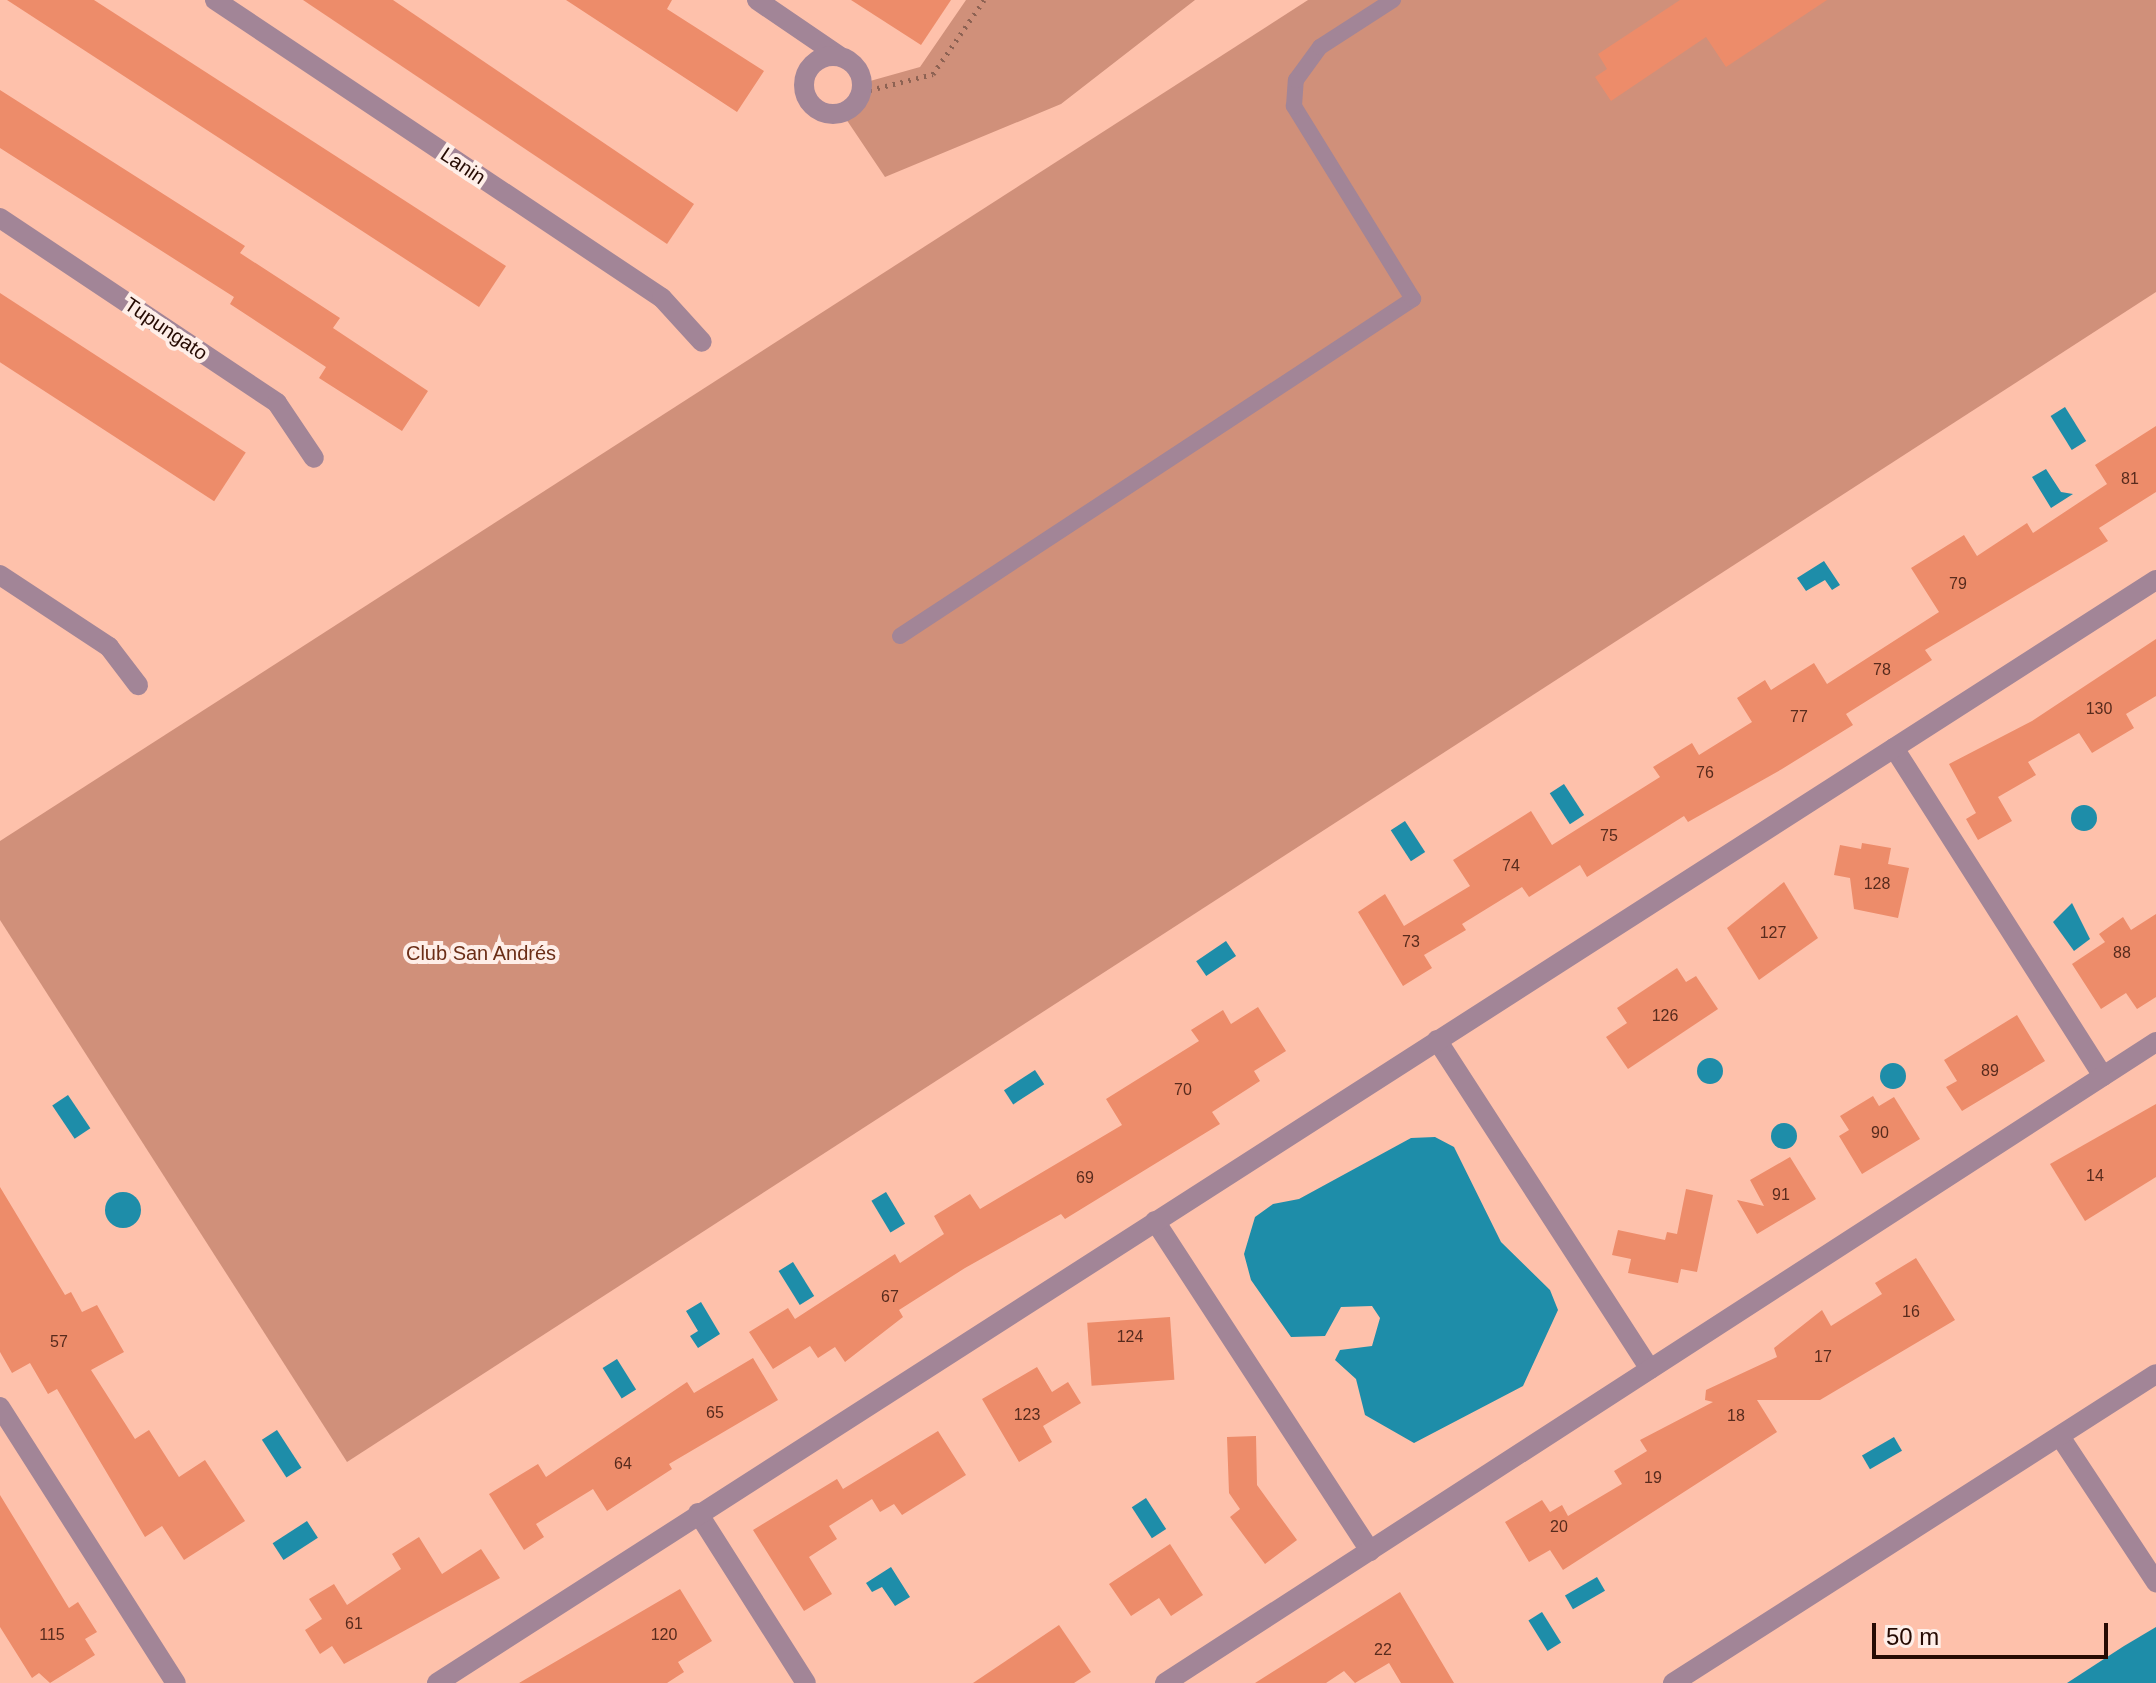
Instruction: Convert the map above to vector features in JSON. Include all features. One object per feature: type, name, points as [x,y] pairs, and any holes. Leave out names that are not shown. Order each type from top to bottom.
[{"type":"street","name":"Lanin","points":[[215,0],[662,298],[702,342]]},
{"type":"street","points":[[757,0],[804,31],[839,56],[860,74],[862,92],[842,113],[824,112],[808,100],[804,31]]},
{"type":"street","points":[[807,72],[821,59],[839,56]]},
{"type":"street","name":"Tupungato","points":[[0,218],[277,403],[314,458]]},
{"type":"street","points":[[0,575],[109,647],[138,685]]},
{"type":"street","points":[[437,1683],[2156,580]]},
{"type":"street","points":[[1894,748],[2103,1076]]},
{"type":"street","points":[[1437,1040],[1650,1369]]},
{"type":"street","points":[[1165,1683],[2156,1042]]},
{"type":"street","points":[[1155,1221],[1370,1551]]},
{"type":"street","points":[[1673,1683],[2061,1438],[2156,1374]]},
{"type":"street","points":[[0,1407],[176,1683]]},
{"type":"street","points":[[2061,1438],[2156,1582]]},
{"type":"street","points":[[698,1513],[806,1683]]},
{"type":"lane","points":[[900,636],[1413,299],[1294,106],[1296,80],[1320,47],[1393,0]]},
{"type":"path","points":[[862,92],[933,74],[984,0]]},
{"type":"green space","points":[[966,0],[1195,0],[1061,104],[885,177],[842,113],[857,101],[863,83],[920,67]]},
{"type":"green space","name":"Club San Andrés","points":[[1308,0],[2156,0],[2156,292],[347,1462],[0,920],[0,841]]},
{"type":"water","points":[[2065,407],[2086,441],[2072,450],[2051,416]]},
{"type":"water","points":[[2046,469],[2061,492],[2073,494],[2051,508],[2032,477]]},
{"type":"water","points":[[1824,561],[1840,585],[1832,590],[1825,580],[1806,591],[1797,578]]},
{"type":"water","points":[[1564,784],[1584,815],[1570,824],[1550,793]]},
{"type":"water","points":[[2084,805],[2093,809],[2097,818],[2093,827],[2084,831],[2075,827],[2071,818],[2075,809]]},
{"type":"water","points":[[1405,821],[1425,852],[1411,861],[1391,830]]},
{"type":"water","points":[[2072,903],[2090,939],[2074,951],[2053,922]]},
{"type":"water","points":[[1226,941],[1236,956],[1206,976],[1196,961]]},
{"type":"water","points":[[1710,1058],[1719,1062],[1723,1071],[1719,1080],[1710,1084],[1701,1080],[1697,1071],[1701,1062]]},
{"type":"water","points":[[1893,1063],[1902,1067],[1906,1076],[1902,1085],[1893,1089],[1884,1085],[1880,1076],[1884,1067]]},
{"type":"water","points":[[1035,1070],[1044,1084],[1013,1104],[1004,1090]]},
{"type":"water","points":[[68,1095],[90,1128],[75,1139],[52,1106]]},
{"type":"water","points":[[1784,1123],[1793,1127],[1797,1136],[1793,1145],[1784,1149],[1775,1145],[1771,1136],[1775,1127]]},
{"type":"water","points":[[1435,1137],[1454,1147],[1501,1242],[1550,1290],[1558,1310],[1523,1386],[1414,1443],[1365,1415],[1356,1379],[1335,1360],[1340,1350],[1372,1346],[1380,1318],[1372,1306],[1341,1307],[1325,1336],[1291,1337],[1251,1280],[1244,1254],[1255,1217],[1273,1204],[1299,1199],[1411,1138]]},
{"type":"water","points":[[123,1192],[136,1197],[141,1210],[136,1223],[123,1228],[110,1223],[105,1210],[110,1197]]},
{"type":"water","points":[[886,1192],[905,1224],[890,1232],[871,1201]]},
{"type":"water","points":[[793,1262],[814,1296],[800,1305],[779,1271]]},
{"type":"water","points":[[701,1302],[720,1334],[698,1348],[690,1336],[698,1331],[686,1311]]},
{"type":"water","points":[[617,1359],[636,1390],[622,1399],[603,1368]]},
{"type":"water","points":[[277,1430],[302,1468],[286,1478],[262,1440]]},
{"type":"water","points":[[1894,1437],[1902,1451],[1870,1469],[1862,1456]]},
{"type":"water","points":[[1146,1498],[1166,1529],[1152,1538],[1132,1507]]},
{"type":"water","points":[[307,1521],[318,1538],[284,1560],[273,1543]]},
{"type":"water","points":[[891,1567],[910,1597],[895,1606],[882,1587],[872,1592],[866,1583]]},
{"type":"water","points":[[1597,1577],[1605,1591],[1573,1609],[1565,1595]]},
{"type":"water","points":[[1542,1612],[1561,1643],[1548,1651],[1528,1620]]},
{"type":"water","points":[[2156,1627],[2156,1683],[2067,1683],[2124,1646]]},
{"type":"building","points":[[7,0],[94,0],[506,266],[479,307]]},
{"type":"building","points":[[303,0],[393,0],[694,204],[667,244]]},
{"type":"building","points":[[566,0],[672,0],[667,9],[764,71],[737,112]]},
{"type":"building","points":[[851,0],[951,0],[921,45]]},
{"type":"building","points":[[1680,0],[1827,0],[1726,67],[1706,37],[1611,101],[1595,77],[1607,69],[1598,54]]},
{"type":"building","points":[[0,90],[245,246],[240,253],[340,318],[333,328],[428,391],[402,431],[319,378],[326,367],[230,304],[234,297],[0,148]]},
{"type":"building","points":[[0,293],[246,453],[214,501],[0,362]]},
{"type":"building","points":[[2156,426],[2156,492],[2099,528],[2108,541],[1925,650],[1932,660],[1846,714],[1853,725],[1782,769],[1688,822],[1684,816],[1587,877],[1580,865],[1529,897],[1522,887],[1462,924],[1466,930],[1424,955],[1432,968],[1403,986],[1358,912],[1385,894],[1404,926],[1470,886],[1453,860],[1531,811],[1552,845],[1660,777],[1653,767],[1692,743],[1699,755],[1752,722],[1737,698],[1765,680],[1771,690],[1814,663],[1827,684],[1939,612],[1911,568],[1964,535],[1977,556],[2027,523],[2033,533],[2107,484],[2095,465]]},
{"type":"building","points":[[2156,639],[2156,696],[2126,714],[2134,728],[2092,753],[2079,733],[2028,762],[2036,775],[1998,797],[2012,821],[1978,840],[1966,819],[1976,813],[1949,764],[2032,721]]},
{"type":"building","points":[[1862,843],[1891,848],[1888,864],[1909,868],[1898,918],[1854,909],[1850,878],[1834,875],[1840,845],[1861,849]]},
{"type":"building","points":[[1784,882],[1818,938],[1759,980],[1727,928]]},
{"type":"building","points":[[2156,914],[2156,997],[2137,1009],[2126,993],[2101,1009],[2072,964],[2105,942],[2099,934],[2123,917],[2131,930]]},
{"type":"building","points":[[1677,968],[1686,982],[1696,976],[1718,1009],[1628,1069],[1606,1037],[1627,1023],[1617,1008]]},
{"type":"building","points":[[1258,1007],[1286,1051],[1254,1071],[1260,1081],[1212,1112],[1220,1124],[1065,1219],[1061,1214],[965,1268],[899,1310],[903,1317],[845,1362],[835,1347],[818,1358],[810,1346],[773,1369],[749,1332],[788,1308],[795,1319],[895,1254],[900,1263],[944,1234],[934,1216],[970,1194],[980,1209],[1122,1125],[1106,1099],[1199,1041],[1191,1030],[1223,1010],[1231,1024]]},
{"type":"building","points":[[2017,1015],[2045,1061],[1962,1111],[1946,1087],[1957,1081],[1944,1060]]},
{"type":"building","points":[[1873,1096],[1879,1106],[1894,1097],[1920,1139],[1862,1174],[1839,1136],[1849,1130],[1840,1116]]},
{"type":"building","points":[[2156,1104],[2156,1177],[2085,1221],[2050,1164]]},
{"type":"building","points":[[1790,1157],[1816,1199],[1757,1234],[1737,1200],[1764,1206],[1750,1180]]},
{"type":"building","points":[[0,1187],[65,1295],[71,1292],[82,1312],[97,1305],[124,1352],[91,1370],[135,1439],[149,1430],[179,1477],[205,1460],[245,1521],[184,1560],[162,1526],[145,1537],[57,1389],[48,1394],[30,1363],[12,1373],[0,1352]]},
{"type":"building","points":[[1686,1189],[1713,1195],[1697,1272],[1681,1269],[1678,1283],[1628,1273],[1631,1259],[1612,1255],[1618,1230],[1665,1240],[1667,1232],[1677,1234]]},
{"type":"building","points":[[1916,1258],[1955,1320],[1820,1400],[1757,1400],[1777,1432],[1563,1570],[1550,1550],[1529,1562],[1505,1522],[1542,1500],[1550,1512],[1562,1505],[1568,1516],[1622,1484],[1614,1471],[1647,1451],[1640,1440],[1713,1402],[1705,1400],[1706,1390],[1777,1357],[1774,1348],[1822,1310],[1831,1326],[1882,1294],[1875,1283]]},
{"type":"building","points":[[1170,1317],[1174,1380],[1092,1386],[1087,1323]]},
{"type":"building","points":[[753,1358],[778,1400],[669,1464],[672,1469],[607,1511],[593,1489],[536,1524],[544,1537],[524,1550],[489,1494],[538,1464],[546,1477],[687,1382],[694,1393]]},
{"type":"building","points":[[1037,1367],[1052,1392],[1068,1382],[1081,1403],[1043,1426],[1052,1442],[1019,1462],[982,1399]]},
{"type":"building","points":[[938,1431],[966,1475],[902,1515],[894,1504],[880,1512],[872,1499],[829,1526],[837,1539],[809,1557],[832,1594],[804,1611],[753,1530],[837,1479],[843,1489]]},
{"type":"building","points":[[1256,1436],[1257,1485],[1297,1540],[1265,1564],[1230,1517],[1240,1509],[1229,1493],[1227,1437]]},
{"type":"building","points":[[0,1495],[69,1608],[78,1602],[97,1632],[85,1639],[95,1655],[50,1683],[39,1673],[32,1678],[0,1627]]},
{"type":"building","points":[[419,1537],[442,1574],[481,1549],[500,1578],[344,1664],[332,1646],[320,1654],[305,1630],[322,1619],[309,1599],[334,1584],[347,1605],[401,1569],[392,1554]]},
{"type":"building","points":[[1170,1544],[1203,1595],[1171,1616],[1159,1598],[1131,1616],[1109,1584]]},
{"type":"building","points":[[680,1589],[712,1641],[678,1662],[684,1672],[667,1683],[519,1683]]},
{"type":"building","points":[[1400,1592],[1454,1683],[1401,1683],[1389,1663],[1355,1683],[1344,1671],[1326,1683],[1255,1683]]},
{"type":"building","points":[[1059,1625],[1091,1672],[1074,1683],[973,1683]]}]
